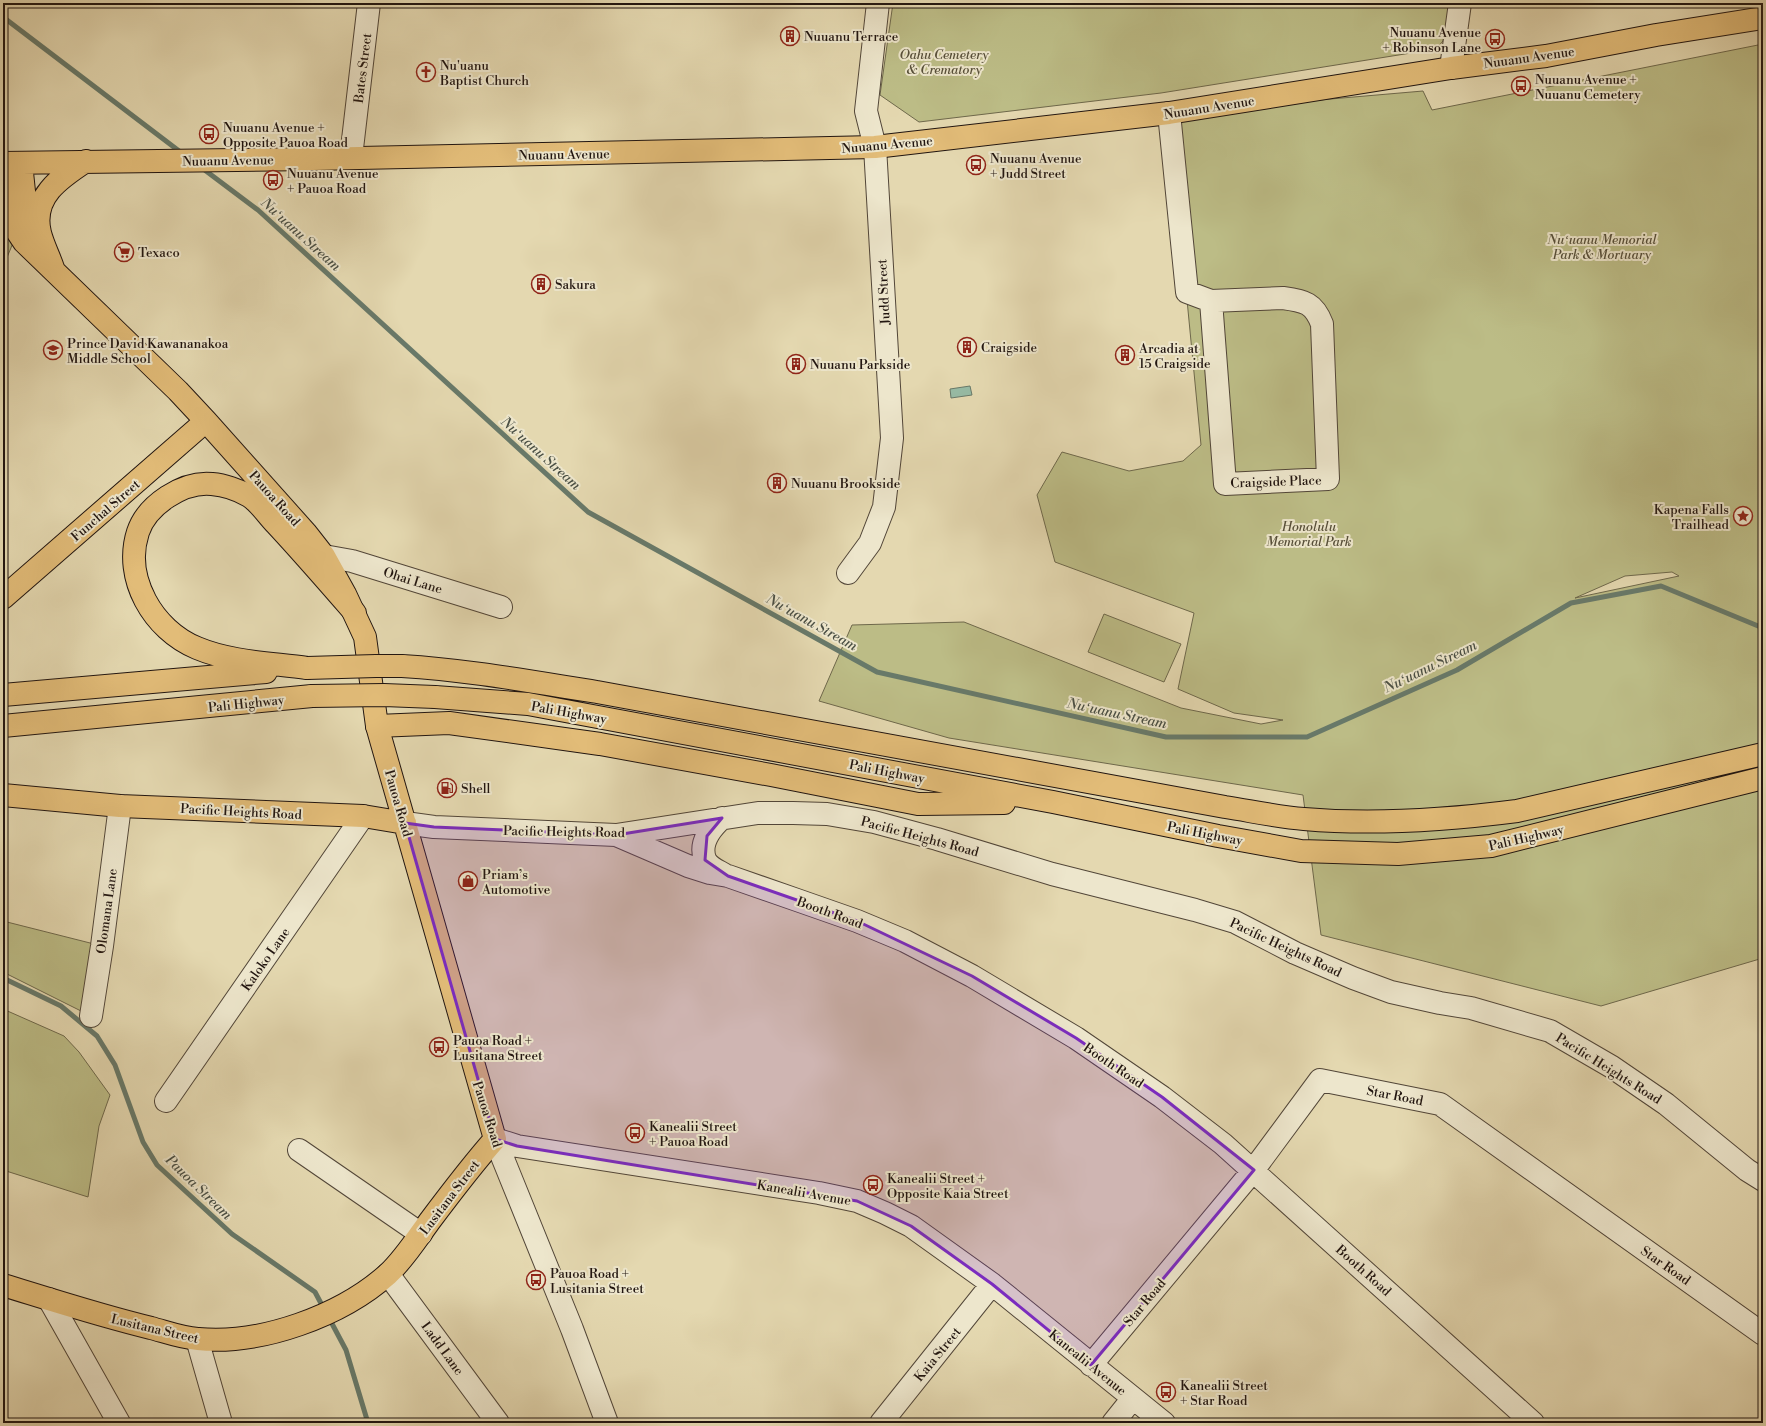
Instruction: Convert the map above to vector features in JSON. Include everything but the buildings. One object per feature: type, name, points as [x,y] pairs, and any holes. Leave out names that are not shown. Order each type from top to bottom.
[{"type":"main road","name":"Nuuanu Avenue","points":[[12,163],[313,159],[875,147],[1169,113],[1451,68],[1546,56],[1656,35],[1763,18]]},
{"type":"main road","points":[[53,269],[40,232],[40,212],[43,202],[48,192],[62,177],[87,161]]},
{"type":"main road","points":[[12,163],[25,201],[31,232],[53,269]]},
{"type":"main road","points":[[3,178],[7,210],[12,224],[31,249],[53,269]]},
{"type":"main road","name":"Pauoa Road","points":[[53,269],[178,391],[298,523],[324,556],[354,613],[365,637],[377,726],[495,1139]]},
{"type":"main road","name":"Funchal Street","points":[[3,598],[206,421]]},
{"type":"main road","points":[[307,668],[238,659],[203,650],[184,642],[161,623],[147,604],[140,590],[136,576],[134,558],[138,533],[142,523],[152,510],[161,502],[179,491],[192,486],[211,484],[233,489],[250,497],[311,562],[354,613]]},
{"type":"main road","name":"Pali Highway","points":[[3,695],[307,668],[376,666],[433,668],[598,692],[1209,804],[1303,819],[1392,821],[1480,816],[1517,811],[1763,754]]},
{"type":"main road","name":"Pali Highway","points":[[3,726],[312,696],[384,695],[528,704],[1053,802],[1218,836],[1301,851],[1398,854],[1491,846],[1763,778]]},
{"type":"main road","points":[[377,726],[449,723],[600,744],[772,775],[918,804],[1053,802]]},
{"type":"main road","name":"Pacific Heights Road","points":[[3,795],[120,806],[363,816],[405,823]]},
{"type":"main road","name":"Lusitana Street","points":[[3,1285],[115,1319],[197,1339],[228,1340],[260,1336],[313,1319],[354,1299],[388,1274],[421,1234],[470,1168],[495,1139]]},
{"type":"street","name":"Bates Street","points":[[351,157],[369,3]]},
{"type":"street","name":"Judd Street","points":[[848,573],[870,543],[884,507],[892,438],[875,147],[866,112],[878,3]]},
{"type":"street","points":[[1451,68],[1460,3]]},
{"type":"street","name":"Craigside Place","points":[[1169,113],[1187,292],[1211,301],[1283,298],[1310,304],[1318,313],[1322,324],[1328,479],[1224,484],[1211,301]]},
{"type":"street","name":"Ohai Lane","points":[[324,556],[352,561],[502,607]]},
{"type":"street","name":"Olomana Lane","points":[[91,1016],[102,946],[120,806]]},
{"type":"street","name":"Pacific Heights Road","points":[[405,823],[434,827],[616,835],[758,813],[827,814],[874,822],[937,839],[1052,874],[1235,922],[1296,953],[1353,978],[1391,992],[1471,1008],[1550,1031],[1612,1067],[1666,1104],[1747,1170],[1763,1180]]},
{"type":"street","name":"Kaloko Lane","points":[[166,1101],[363,816]]},
{"type":"street","points":[[722,818],[711,829],[707,836],[704,844],[705,860],[711,866],[728,876]]},
{"type":"street","name":"Booth Road","points":[[616,835],[688,866],[710,873],[728,876],[857,921],[912,945],[972,976],[1076,1038],[1223,1144],[1254,1170],[1533,1423]]},
{"type":"street","name":"Star Road","points":[[1091,1365],[1254,1170],[1320,1080],[1440,1104],[1763,1334]]},
{"type":"street","name":"Kanealii Avenue","points":[[495,1139],[517,1146],[819,1193],[857,1201],[886,1213],[910,1226],[992,1284],[1164,1423]]},
{"type":"street","name":"Pauoa Road","points":[[495,1139],[572,1329],[607,1423]]},
{"type":"street","points":[[299,1150],[421,1234]]},
{"type":"street","name":"Ladd Lane","points":[[388,1274],[498,1423]]},
{"type":"street","name":"Kaia Street","points":[[881,1423],[992,1284]]},
{"type":"street","points":[[49,1299],[119,1423]]},
{"type":"street","points":[[197,1339],[221,1423]]},
{"type":"street","points":[[1113,1423],[1133,1398]]},
{"type":"highlighted area","points":[[722,818],[707,836],[705,860],[728,876],[857,921],[972,976],[1076,1038],[1162,1097],[1254,1170],[1091,1365],[992,1284],[911,1226],[857,1201],[517,1146],[495,1139],[405,823],[434,827],[616,835]]},
{"type":"green space","name":"Oahu Cemetery & Crematory","points":[[893,3],[1451,3],[1443,41],[1436,49],[1161,93],[919,122],[880,95]]},
{"type":"green space","points":[[1763,44],[1763,958],[1601,1006],[1321,935],[1303,795],[949,738],[819,701],[852,625],[964,622],[1181,708],[1261,724],[1283,720],[1234,713],[1178,689],[1194,613],[1055,562],[1037,495],[1062,452],[1129,471],[1183,461],[1201,445],[1169,113],[1423,91],[1432,110]],"holes":[[[1672,572],[1679,576],[1575,598],[1625,576]]]},
{"type":"green space","points":[[3,234],[13,243],[3,267]]},
{"type":"green space","points":[[1104,614],[1181,644],[1164,682],[1088,652]]},
{"type":"green space","points":[[3,921],[102,946],[91,1016],[3,972]]},
{"type":"green space","points":[[3,1009],[64,1036],[79,1052],[110,1095],[99,1126],[88,1197],[3,1170]]},
{"type":"shaded area","points":[[970,386],[972,395],[951,398],[950,389]]},
{"type":"waterway","name":"Nuʻuanu Stream","points":[[3,17],[183,154]]},
{"type":"waterway","name":"Nuʻuanu Stream","points":[[202,168],[258,210],[588,512],[877,672],[1166,737],[1307,737],[1457,670],[1571,603],[1661,586],[1763,628]]},
{"type":"waterway","name":"Pauoa Stream","points":[[3,978],[61,1006],[97,1036],[115,1065],[143,1142],[157,1165],[232,1234],[315,1292],[324,1309]]},
{"type":"waterway","name":"Pauoa Stream","points":[[329,1318],[346,1350],[368,1423]]},
{"type":"place","name":"Nuuanu Terrace","points":[[790,36]]},
{"type":"place","name":"Nuuanu Avenue + Robinson Lane","points":[[1495,39]]},
{"type":"place","name":"Nu'uanu Baptist Church","points":[[426,72]]},
{"type":"place","name":"Nuuanu Avenue + Nuuanu Cemetery","points":[[1521,86]]},
{"type":"place","name":"Nuuanu Avenue + Opposite Pauoa Road","points":[[209,134]]},
{"type":"place","name":"Nuuanu Avenue + Judd Street","points":[[976,165]]},
{"type":"place","name":"Nuuanu Avenue + Pauoa Road","points":[[273,180]]},
{"type":"place","name":"Texaco","points":[[124,252]]},
{"type":"place","name":"Sakura","points":[[541,284]]},
{"type":"place","name":"Craigside","points":[[967,347]]},
{"type":"place","name":"Prince David Kawananakoa Middle School","points":[[53,350]]},
{"type":"place","name":"Arcadia at 15 Craigside","points":[[1125,355]]},
{"type":"place","name":"Nuuanu Parkside","points":[[796,364]]},
{"type":"place","name":"Nuuanu Brookside","points":[[777,483]]},
{"type":"place","name":"Kapena Falls Trailhead","points":[[1743,516]]},
{"type":"place","name":"Shell","points":[[447,788]]},
{"type":"place","name":"Priam’s Automotive","points":[[468,881]]},
{"type":"place","name":"Pauoa Road + Lusitana Street","points":[[439,1047]]},
{"type":"place","name":"Kanealii Street + Pauoa Road","points":[[635,1133]]},
{"type":"place","name":"Kanealii Street + Opposite Kaia Street","points":[[873,1185]]},
{"type":"place","name":"Pauoa Road + Lusitania Street","points":[[536,1280]]},
{"type":"place","name":"Kanealii Street + Star Road","points":[[1166,1392]]},
{"type":"park label","name":"Nuʻuanu Memorial Park & Mortuary","points":[[1602,246]]},
{"type":"park label","name":"Honolulu Memorial Park","points":[[1309,534]]}]
